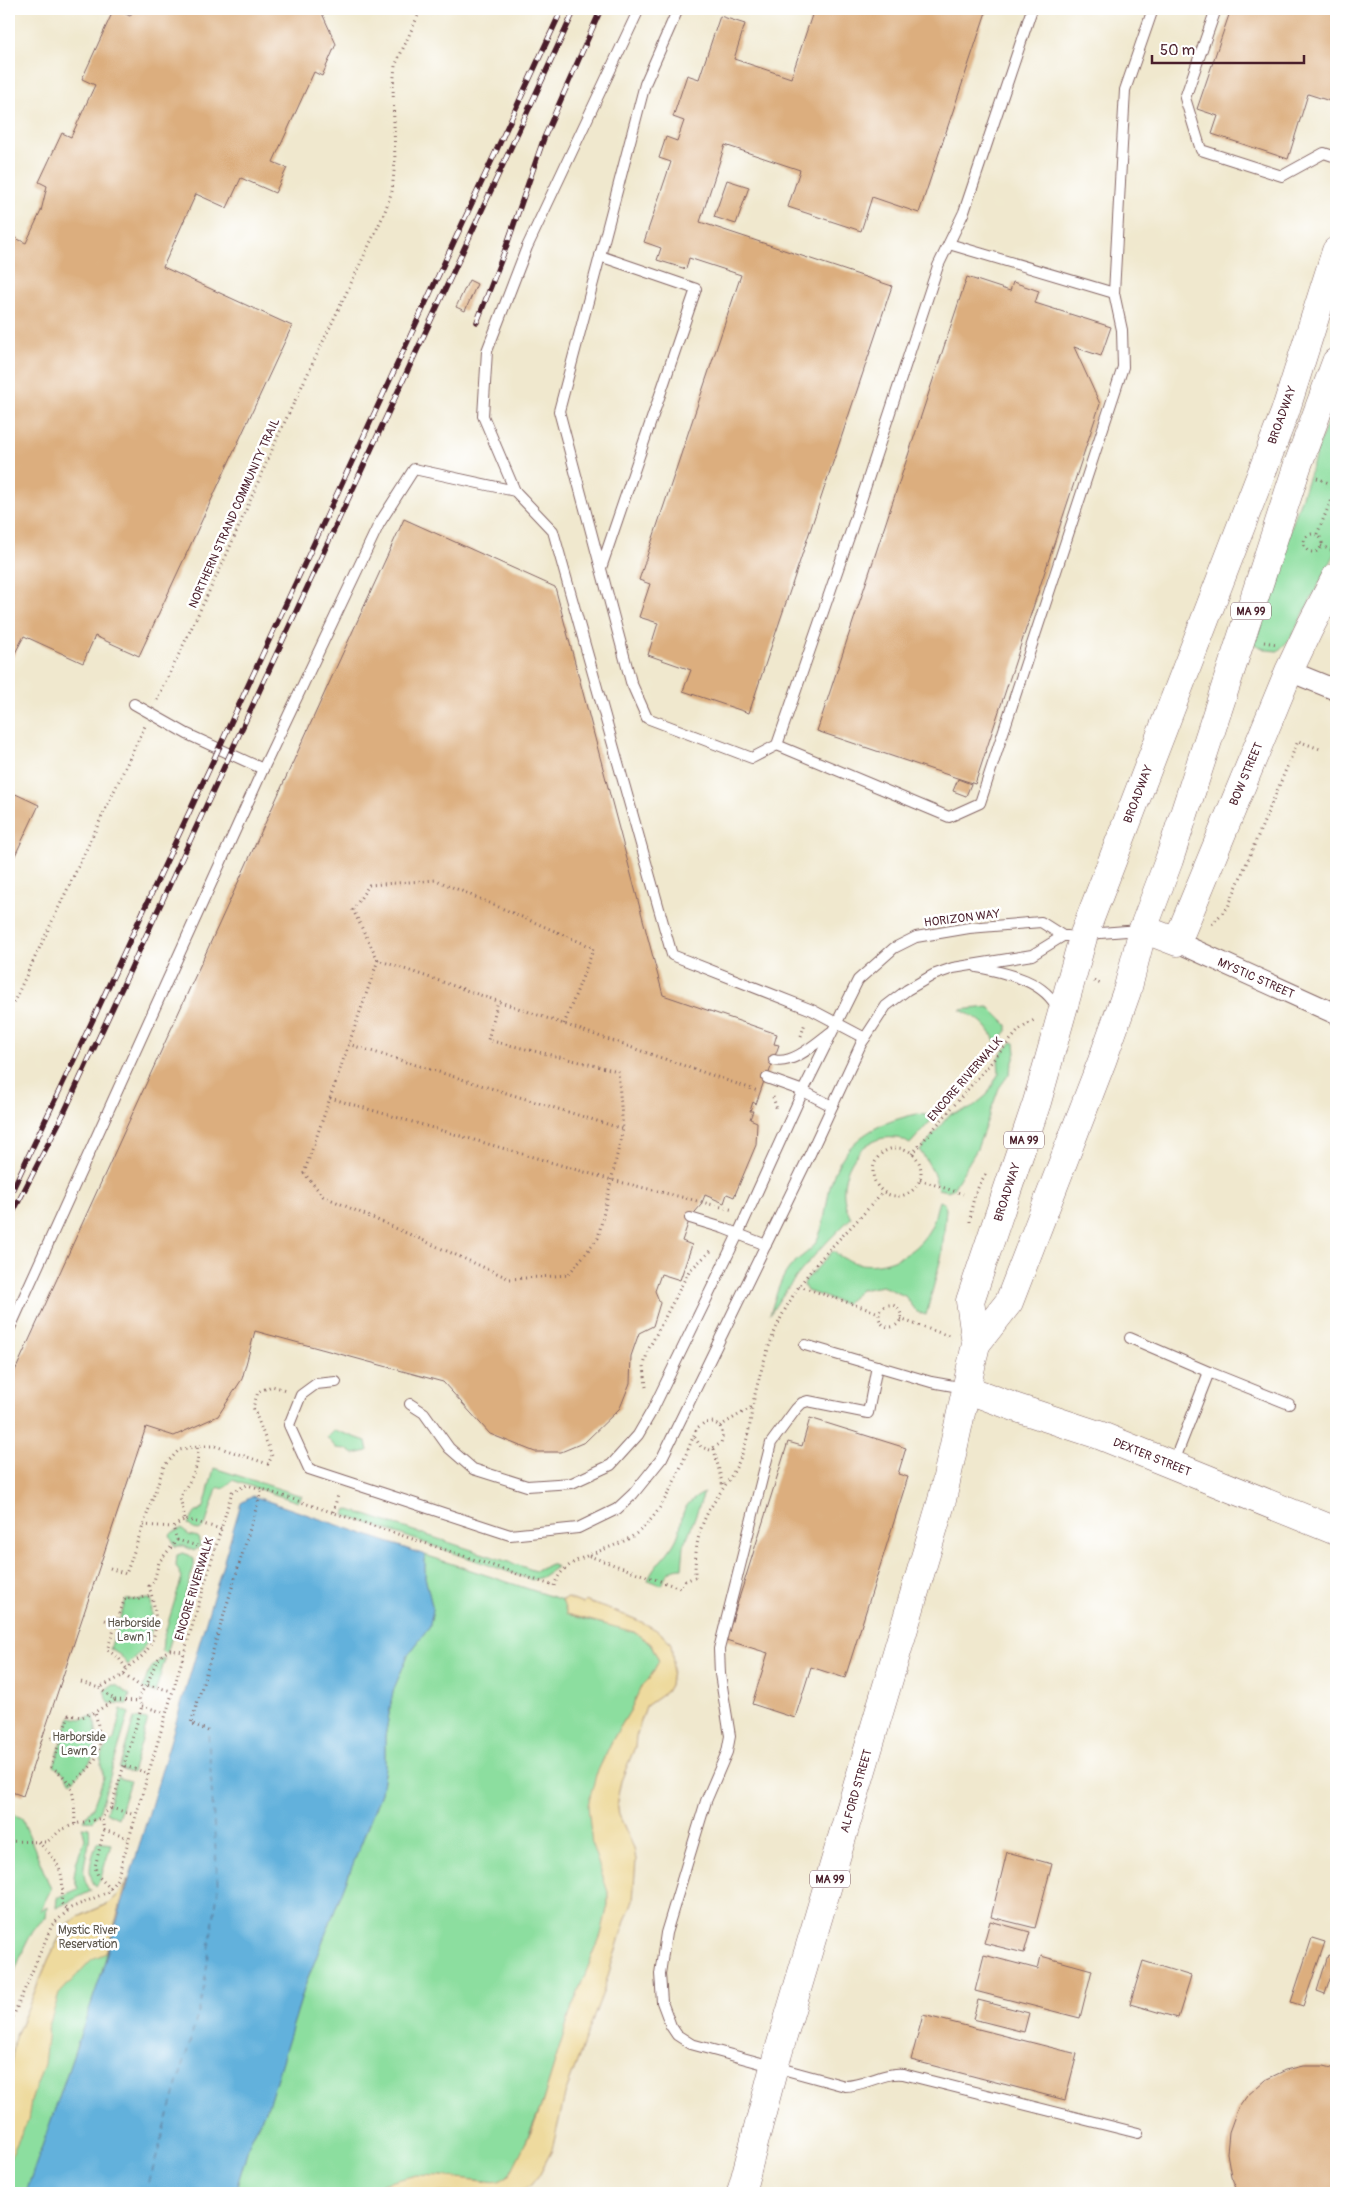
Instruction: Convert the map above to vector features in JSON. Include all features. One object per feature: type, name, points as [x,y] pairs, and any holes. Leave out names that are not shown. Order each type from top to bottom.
[{"type":"main road","name":"BROADWAY","points":[[966,1389],[964,1340],[970,1301],[1037,1102],[1061,1017],[1074,935],[1285,412],[1336,251]]},
{"type":"main road","name":"BROADWAY","points":[[964,1340],[1009,1302],[1125,998],[1143,930],[1169,860],[1297,468],[1336,362]]},
{"type":"main road","name":"BOW STREET","points":[[1176,942],[1290,671],[1336,577]]},
{"type":"main road","points":[[1143,930],[1176,942]]},
{"type":"main road","name":"DEXTER STREET","points":[[966,1389],[1099,1435],[1336,1531]]},
{"type":"main road","name":"ALFORD STREET","points":[[742,2193],[774,2067],[942,1500],[966,1389]]},
{"type":"street","points":[[1290,671],[1336,690]]},
{"type":"street","name":"MYSTIC STREET","points":[[1176,942],[1336,1014]]},
{"type":"lane","points":[[639,9],[527,247],[486,351],[483,416],[515,491],[553,531],[672,955],[812,1010],[835,1026],[865,1038]]},
{"type":"lane","points":[[678,9],[645,84],[559,411],[631,682],[647,718],[752,758],[777,745],[853,524],[938,266],[964,212],[1032,9]]},
{"type":"lane","points":[[777,745],[948,817],[980,802],[1123,367],[1122,330],[1114,293],[1125,90],[1153,9]]},
{"type":"lane","points":[[1216,9],[1185,98],[1201,150],[1282,176],[1324,153],[1336,157]]},
{"type":"lane","points":[[949,244],[1114,293]]},
{"type":"lane","points":[[600,256],[696,289],[601,568]]},
{"type":"lane","points":[[9,1330],[263,769],[379,524],[414,469],[515,491]]},
{"type":"lane","points":[[134,704],[187,734],[263,769]]},
{"type":"lane","name":"HORIZON WAY","points":[[410,1404],[424,1413],[449,1448],[473,1469],[526,1486],[572,1483],[610,1465],[638,1434],[653,1409],[747,1215],[803,1091],[858,980],[894,948],[916,937],[969,928],[1041,922],[1074,935]]},
{"type":"lane","points":[[336,1382],[316,1384],[301,1395],[289,1425],[309,1469],[510,1535],[578,1528],[617,1509],[633,1494],[662,1458],[865,1038],[886,1006],[933,974],[953,968],[1032,955],[1074,935],[1143,930]]},
{"type":"lane","points":[[972,966],[1011,974],[1023,979],[1053,999],[1061,1017]]},
{"type":"lane","points":[[777,1061],[799,1054],[835,1026]]},
{"type":"lane","points":[[772,1080],[803,1091],[832,1106]]},
{"type":"lane","points":[[690,1218],[723,1228],[766,1246]]},
{"type":"lane","points":[[1130,1338],[1289,1404]]},
{"type":"lane","points":[[805,1345],[931,1382],[966,1389]]},
{"type":"lane","points":[[876,1366],[868,1413],[808,1401],[802,1403],[796,1409],[771,1443],[720,1649],[720,1674],[730,1736],[727,1752],[706,1801],[666,1933],[661,1960],[662,2002],[666,2014],[677,2035],[691,2044],[845,2086],[881,2076],[903,2074],[1138,2133]]},
{"type":"lane","points":[[1172,1465],[1209,1372]]},
{"type":"path","name":"NORTHERN STRAND COMMUNITY TRAIL","points":[[9,1012],[226,556],[278,436],[384,214],[392,191],[395,162],[396,128],[393,86],[395,66],[421,9]]},
{"type":"path","points":[[1314,477],[1336,488],[1317,534]]},
{"type":"path","points":[[1317,534],[1321,539],[1321,546],[1316,551],[1309,551],[1304,546],[1307,536],[1317,534]]},
{"type":"path","points":[[1321,546],[1336,552]]},
{"type":"path","points":[[1260,640],[1275,645],[1282,642]]},
{"type":"path","points":[[1206,929],[1228,906],[1298,741],[1320,749]]},
{"type":"path","points":[[498,1001],[488,1040],[618,1071],[623,1129],[598,1238],[568,1275],[510,1279],[323,1196],[304,1173],[378,960],[354,910],[369,885],[436,880],[594,948],[564,1024]]},
{"type":"path","points":[[378,960],[760,1092]]},
{"type":"path","points":[[777,1061],[783,1052],[794,1045],[800,1038],[804,1024],[812,1010]]},
{"type":"path","name":"ENCORE RIVERWALK","points":[[912,1154],[1019,1030],[1034,1020]]},
{"type":"path","points":[[348,1044],[623,1129]]},
{"type":"path","points":[[772,1080],[777,1112]]},
{"type":"path","points":[[767,1094],[798,1102]]},
{"type":"path","points":[[330,1098],[612,1180],[747,1215]]},
{"type":"path","points":[[896,1148],[912,1154],[919,1163],[920,1180],[914,1189],[904,1195],[893,1196],[882,1192],[873,1177],[874,1165],[880,1155],[885,1151],[896,1148]]},
{"type":"path","points":[[920,1180],[963,1194]]},
{"type":"path","points":[[588,1556],[680,1588],[684,1581],[695,1577],[696,1548],[700,1531],[711,1506],[732,1474],[745,1446],[750,1428],[752,1406],[769,1342],[785,1309],[799,1286],[822,1258],[864,1215],[882,1192]]},
{"type":"path","points":[[644,1392],[647,1386],[644,1365],[648,1350],[689,1271],[714,1248],[736,1201]]},
{"type":"path","points":[[799,1286],[879,1313]]},
{"type":"path","points":[[886,1306],[893,1306],[898,1310],[900,1320],[896,1325],[888,1326],[881,1322],[879,1313],[886,1306]]},
{"type":"path","points":[[900,1320],[964,1340]]},
{"type":"path","points":[[110,1568],[126,1574],[164,1466],[179,1450],[197,1446],[215,1446],[268,1464],[272,1456],[253,1407],[258,1392],[272,1386],[301,1395]]},
{"type":"path","name":"ENCORE RIVERWALK","points":[[111,1889],[117,1878],[232,1492],[247,1485],[262,1489],[554,1586],[558,1576],[566,1567],[588,1556],[618,1546],[646,1525],[662,1504],[697,1428],[704,1423],[713,1422],[720,1426],[752,1406]]},
{"type":"path","points":[[694,1436],[701,1447],[714,1449],[718,1447],[723,1439],[720,1426]]},
{"type":"path","points":[[185,1519],[180,1497],[196,1471],[199,1457],[197,1446]]},
{"type":"path","points":[[714,1449],[723,1488]]},
{"type":"path","points":[[208,1731],[190,1722],[262,1489]]},
{"type":"path","points":[[143,1525],[173,1527],[185,1519],[221,1529]]},
{"type":"path","points":[[173,1527],[177,1540]]},
{"type":"path","points":[[177,1540],[215,1551]]},
{"type":"path","points":[[99,1688],[124,1675],[126,1668],[143,1655],[153,1638],[157,1618],[149,1586],[154,1581],[159,1562],[177,1540]]},
{"type":"path","points":[[126,1668],[118,1657],[108,1650],[116,1624],[125,1598],[139,1599],[151,1595]]},
{"type":"path","points":[[105,1620],[116,1624]]},
{"type":"path","points":[[166,1713],[142,1706],[139,1701],[140,1694],[143,1688],[148,1685],[155,1664],[162,1655],[170,1650],[184,1652]]},
{"type":"path","points":[[124,1675],[143,1688]]},
{"type":"path","points":[[81,1682],[99,1688],[115,1700]]},
{"type":"path","points":[[148,1685],[172,1691]]},
{"type":"path","points":[[75,1824],[71,1784],[62,1774],[51,1767],[69,1715],[82,1717],[95,1712],[115,1700],[139,1701]]},
{"type":"path","points":[[9,2026],[49,1929],[67,1910],[111,1889],[98,1876],[95,1867],[104,1830],[101,1823],[106,1812],[111,1808],[142,1706]]},
{"type":"path","points":[[71,1784],[88,1770],[98,1754],[100,1734],[95,1712]]},
{"type":"path","points":[[51,1738],[60,1741]]},
{"type":"path","points":[[125,1766],[148,1773]]},
{"type":"path","points":[[111,1808],[135,1816]]},
{"type":"path","points":[[9,1841],[47,1842],[61,1830],[75,1824],[102,1818]]},
{"type":"path","points":[[104,1830],[128,1838]]},
{"type":"path","points":[[37,1841],[52,1855],[58,1864],[62,1880],[61,1903],[67,1910]]},
{"type":"path","points":[[9,1906],[11,1908],[9,1920]]},
{"type":"green space","points":[[1336,396],[1336,552],[1290,639],[1278,651],[1267,650],[1252,643]]},
{"type":"green space","points":[[989,1007],[1007,1025],[1007,1031],[996,1043],[982,1022],[960,1010]]},
{"type":"green space","points":[[1012,1042],[1015,1043],[1016,1053],[1009,1074],[999,1088],[977,1149],[953,1189],[947,1191],[938,1189],[931,1169],[920,1151],[950,1114],[970,1109],[987,1095],[999,1073],[998,1058]]},
{"type":"green space","points":[[917,1114],[935,1116],[910,1144],[898,1138],[883,1138],[863,1148],[855,1157],[845,1179],[844,1191],[845,1205],[851,1218],[808,1263],[770,1314],[785,1274],[816,1242],[824,1222],[830,1187],[842,1158],[851,1146],[873,1129]]},
{"type":"green space","points":[[939,1201],[944,1203],[946,1209],[942,1254],[926,1315],[917,1312],[905,1296],[882,1286],[860,1290],[845,1304],[807,1291],[804,1286],[805,1281],[833,1251],[845,1259],[859,1264],[873,1264],[887,1262],[900,1257],[912,1249],[923,1239],[931,1227]]},
{"type":"green space","points":[[334,1430],[366,1441],[368,1451],[354,1454],[346,1449],[336,1448],[327,1437]]},
{"type":"green space","points":[[214,1468],[302,1496],[298,1502],[232,1480],[226,1487],[217,1488],[205,1526],[199,1530],[193,1529],[188,1524],[195,1513],[204,1507]]},
{"type":"green space","points":[[704,1493],[684,1546],[682,1568],[674,1569],[668,1573],[661,1585],[648,1580],[677,1537],[684,1510],[694,1499]]},
{"type":"green space","points":[[347,1509],[536,1571],[550,1564],[557,1567],[542,1577],[532,1580],[344,1515]]},
{"type":"green space","points":[[181,1529],[189,1535],[198,1537],[200,1546],[194,1551],[184,1546],[175,1546],[170,1535]]},
{"type":"green space","points":[[183,1553],[194,1559],[194,1566],[167,1653],[162,1651],[163,1639],[182,1577],[176,1566],[177,1555]]},
{"type":"green space","points":[[425,1555],[562,1600],[568,1614],[631,1631],[640,1636],[654,1650],[659,1661],[649,1680],[641,1687],[596,1775],[592,1844],[602,1869],[608,1892],[608,1905],[601,1935],[572,2007],[542,2104],[519,2158],[510,2174],[499,2182],[441,2176],[404,2179],[382,2184],[369,2193],[235,2193],[250,2141],[269,2103],[305,1986],[381,1793],[385,1767],[385,1737],[393,1691],[408,1655],[429,1628],[433,1610],[425,1577]]},
{"type":"green space","name":"Harborside Lawn 1","points":[[151,1599],[152,1620],[150,1636],[147,1643],[128,1665],[120,1655],[110,1649],[126,1600]]},
{"type":"green space","points":[[165,1659],[155,1694],[143,1688],[153,1666]]},
{"type":"green space","points":[[112,1685],[116,1685],[130,1695],[127,1704],[109,1703],[104,1691]]},
{"type":"green space","points":[[121,1709],[129,1713],[99,1813],[92,1821],[84,1820],[93,1807],[104,1777],[101,1766],[102,1756],[106,1746],[114,1740]]},
{"type":"green space","name":"Harborside Lawn 2","points":[[94,1716],[97,1738],[94,1753],[91,1760],[71,1782],[64,1773],[54,1766],[70,1717],[82,1719]]},
{"type":"green space","points":[[134,1718],[148,1720],[132,1773],[119,1769]]},
{"type":"green space","points":[[117,1777],[130,1781],[118,1818],[106,1812]]},
{"type":"green space","points":[[9,1813],[22,1818],[51,1889],[40,1911],[47,1906],[46,1917],[33,1931],[28,1940],[9,1986]]},
{"type":"green space","points":[[82,1827],[89,1828],[90,1837],[84,1875],[91,1891],[56,1908],[57,1898],[78,1889],[74,1877],[76,1863],[85,1839]]},
{"type":"green space","points":[[97,1842],[111,1844],[101,1878],[96,1887],[90,1871]]},
{"type":"green space","points":[[128,1879],[100,1978],[26,2193],[9,2193],[9,2077],[15,2038],[64,1929],[78,1917],[108,1904],[120,1893]]},
{"type":"sand","points":[[568,1598],[583,1604],[585,1601],[619,1613],[656,1630],[665,1636],[671,1644],[673,1662],[670,1685],[666,1692],[646,1706],[636,1737],[635,1747],[621,1781],[617,1800],[619,1815],[634,1848],[636,1860],[633,1900],[602,1995],[566,2091],[552,2150],[539,2175],[530,2186],[516,2193],[369,2193],[382,2184],[416,2175],[491,2182],[499,2181],[510,2174],[532,2130],[542,2104],[572,2007],[601,1935],[608,1905],[608,1892],[592,1845],[588,1805],[596,1775],[612,1741],[630,1711],[641,1687],[649,1679],[659,1661],[651,1644],[634,1632],[567,1614],[562,1600]]},
{"type":"sand","name":"Mystic River Reservation","points":[[128,1879],[106,1953],[92,1959],[59,1994],[48,2029],[44,2064],[31,2101],[28,2120],[9,2160],[9,2077],[15,2038],[49,1958],[64,1929],[78,1917],[108,1904],[120,1893]]},
{"type":"water","points":[[253,1496],[425,1555],[425,1577],[433,1610],[429,1628],[408,1655],[393,1691],[385,1737],[385,1767],[381,1793],[305,1986],[269,2103],[250,2141],[235,2193],[26,2193],[100,1978],[241,1503]]},
{"type":"building","points":[[114,9],[130,16],[134,9],[320,9],[336,44],[322,76],[314,72],[273,162],[287,168],[275,193],[241,178],[227,208],[196,194],[163,267],[292,326],[139,656],[95,636],[83,663],[24,636],[13,657],[9,655],[9,235],[26,243],[41,211],[47,186],[39,182],[62,133],[71,137],[95,85],[82,79]]},
{"type":"building","points":[[814,9],[987,9],[919,213],[872,197],[861,231],[788,207],[800,170],[725,145],[700,222],[892,286],[749,713],[683,691],[691,670],[648,655],[658,623],[639,617],[650,584],[639,580],[741,275],[689,258],[686,269],[657,260],[661,248],[644,242],[671,162],[659,158],[666,137],[677,141],[684,121],[673,117],[687,75],[699,79],[720,16],[745,24],[734,59],[791,78]]},
{"type":"building","points":[[1231,9],[1336,9],[1336,103],[1308,94],[1288,159],[1212,134],[1218,116],[1197,109]]},
{"type":"building","points":[[727,180],[749,187],[736,224],[714,217]]},
{"type":"building","points":[[967,277],[1010,291],[1013,282],[1039,291],[1035,303],[1111,327],[1101,356],[1074,347],[1100,404],[975,784],[817,731]]},
{"type":"building","points":[[469,280],[477,284],[465,311],[456,307]]},
{"type":"building","points":[[404,519],[555,587],[663,995],[777,1034],[774,1044],[779,1045],[756,1104],[753,1102],[750,1111],[753,1111],[750,1119],[757,1122],[756,1145],[734,1197],[727,1194],[724,1203],[705,1195],[701,1205],[690,1218],[682,1241],[692,1245],[680,1280],[661,1274],[655,1291],[660,1303],[653,1326],[639,1333],[631,1356],[630,1383],[620,1408],[585,1442],[561,1452],[535,1452],[490,1434],[443,1382],[255,1331],[242,1379],[218,1416],[174,1436],[146,1427],[23,1796],[9,1791],[9,1384]]},
{"type":"building","points":[[958,779],[971,784],[966,796],[953,791]]},
{"type":"building","points":[[9,791],[39,805],[9,868]]},
{"type":"building","points":[[810,1418],[906,1448],[898,1474],[908,1477],[845,1678],[811,1667],[795,1718],[752,1704],[768,1653],[726,1640],[788,1442],[802,1446]]},
{"type":"building","points":[[1007,1852],[1052,1864],[1035,1928],[991,1917]]},
{"type":"building","points":[[990,1921],[1030,1932],[1024,1953],[984,1943]]},
{"type":"building","points":[[1312,1938],[1325,1942],[1303,2006],[1291,2002]]},
{"type":"building","points":[[984,1955],[1038,1969],[1041,1956],[1092,1970],[1080,2018],[975,1991]]},
{"type":"building","points":[[1328,1955],[1336,1958],[1336,1961],[1325,1994],[1317,1991]]},
{"type":"building","points":[[1143,1961],[1191,1976],[1178,2018],[1130,2004]]},
{"type":"building","points":[[978,2000],[1029,2013],[1024,2032],[973,2019]]},
{"type":"building","points":[[923,2015],[1077,2054],[1065,2100],[911,2060]]},
{"type":"building","points":[[1303,2066],[1324,2066],[1336,2069],[1336,2193],[1238,2193],[1231,2176],[1227,2153],[1229,2132],[1237,2110],[1247,2096],[1265,2080],[1286,2070]]},
{"type":"ferry route","points":[[146,2193],[202,2000],[218,1889],[208,1731]]},
{"type":"railway","points":[[9,1197],[562,9]]},
{"type":"railway","points":[[9,1220],[63,1115],[575,9]]},
{"type":"railway","points":[[477,322],[505,250],[544,138],[601,9]]}]
